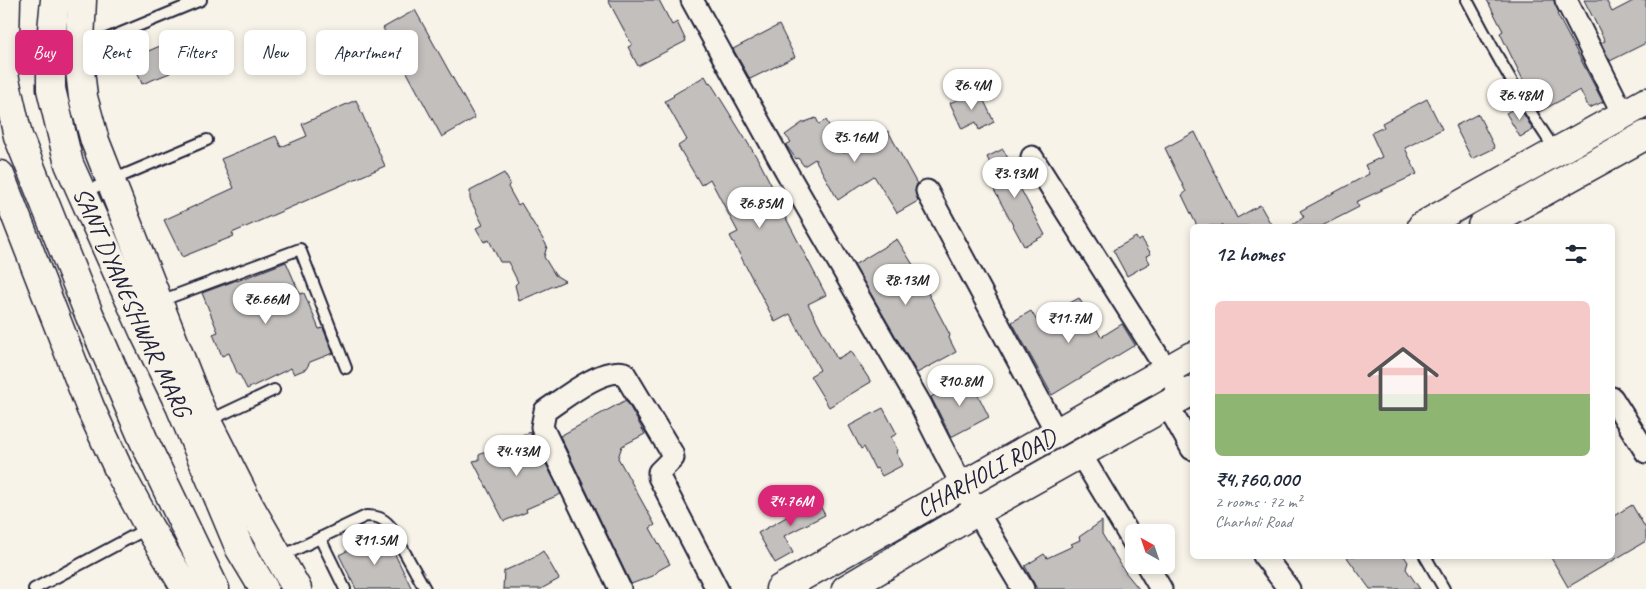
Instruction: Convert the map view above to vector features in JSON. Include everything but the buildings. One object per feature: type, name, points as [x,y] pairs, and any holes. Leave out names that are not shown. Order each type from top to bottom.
[{"type":"street","name":"SANT DYANESHWAR MARG","points":[[6,0],[4,75],[18,136],[89,314],[144,442],[215,589]]},
{"type":"street","name":"SANT DYANESHWAR MARG","points":[[55,0],[51,40],[51,89],[69,164],[144,332],[180,406],[240,549],[264,589]]},
{"type":"street","points":[[82,0],[78,61],[83,97],[95,141],[207,421],[249,505],[297,589]]},
{"type":"street","points":[[692,0],[785,169],[921,405],[976,512],[1023,589]]},
{"type":"street","points":[[1426,224],[1635,108],[1566,0]]},
{"type":"street","points":[[1491,188],[1499,222],[1646,135]]},
{"type":"street","points":[[1032,157],[1167,371],[1181,398],[1190,440]]},
{"type":"street","points":[[0,176],[90,407],[122,477],[186,589]]},
{"type":"street","points":[[927,191],[1057,433]]},
{"type":"street","name":"CHARHOLI ROAD","points":[[780,589],[1190,357]]},
{"type":"street","points":[[620,589],[542,427],[545,411],[576,390],[609,372],[618,371],[624,373],[672,453],[673,458],[659,472],[658,477],[717,589]]},
{"type":"street","name":"CHARHOLI ROAD","points":[[846,589],[976,512],[1181,398]]},
{"type":"street","points":[[1615,403],[1646,452]]},
{"type":"street","points":[[1081,454],[1125,529]]},
{"type":"street","points":[[1266,559],[1288,589]]},
{"type":"street","points":[[1152,574],[1161,589]]},
{"type":"lane","points":[[79,50],[201,0]]},
{"type":"lane","points":[[1467,0],[1491,48],[1536,123],[1556,152]]},
{"type":"lane","points":[[82,193],[207,140]]},
{"type":"lane","points":[[159,302],[300,249],[346,368]]},
{"type":"lane","points":[[207,421],[274,390]]},
{"type":"lane","points":[[279,558],[366,516],[374,516],[383,519],[390,526],[425,589]]},
{"type":"lane","points":[[34,589],[149,527]]},
{"type":"lane","points":[[320,538],[345,589]]},
{"type":"lane","points":[[1427,559],[1444,589]]}]
